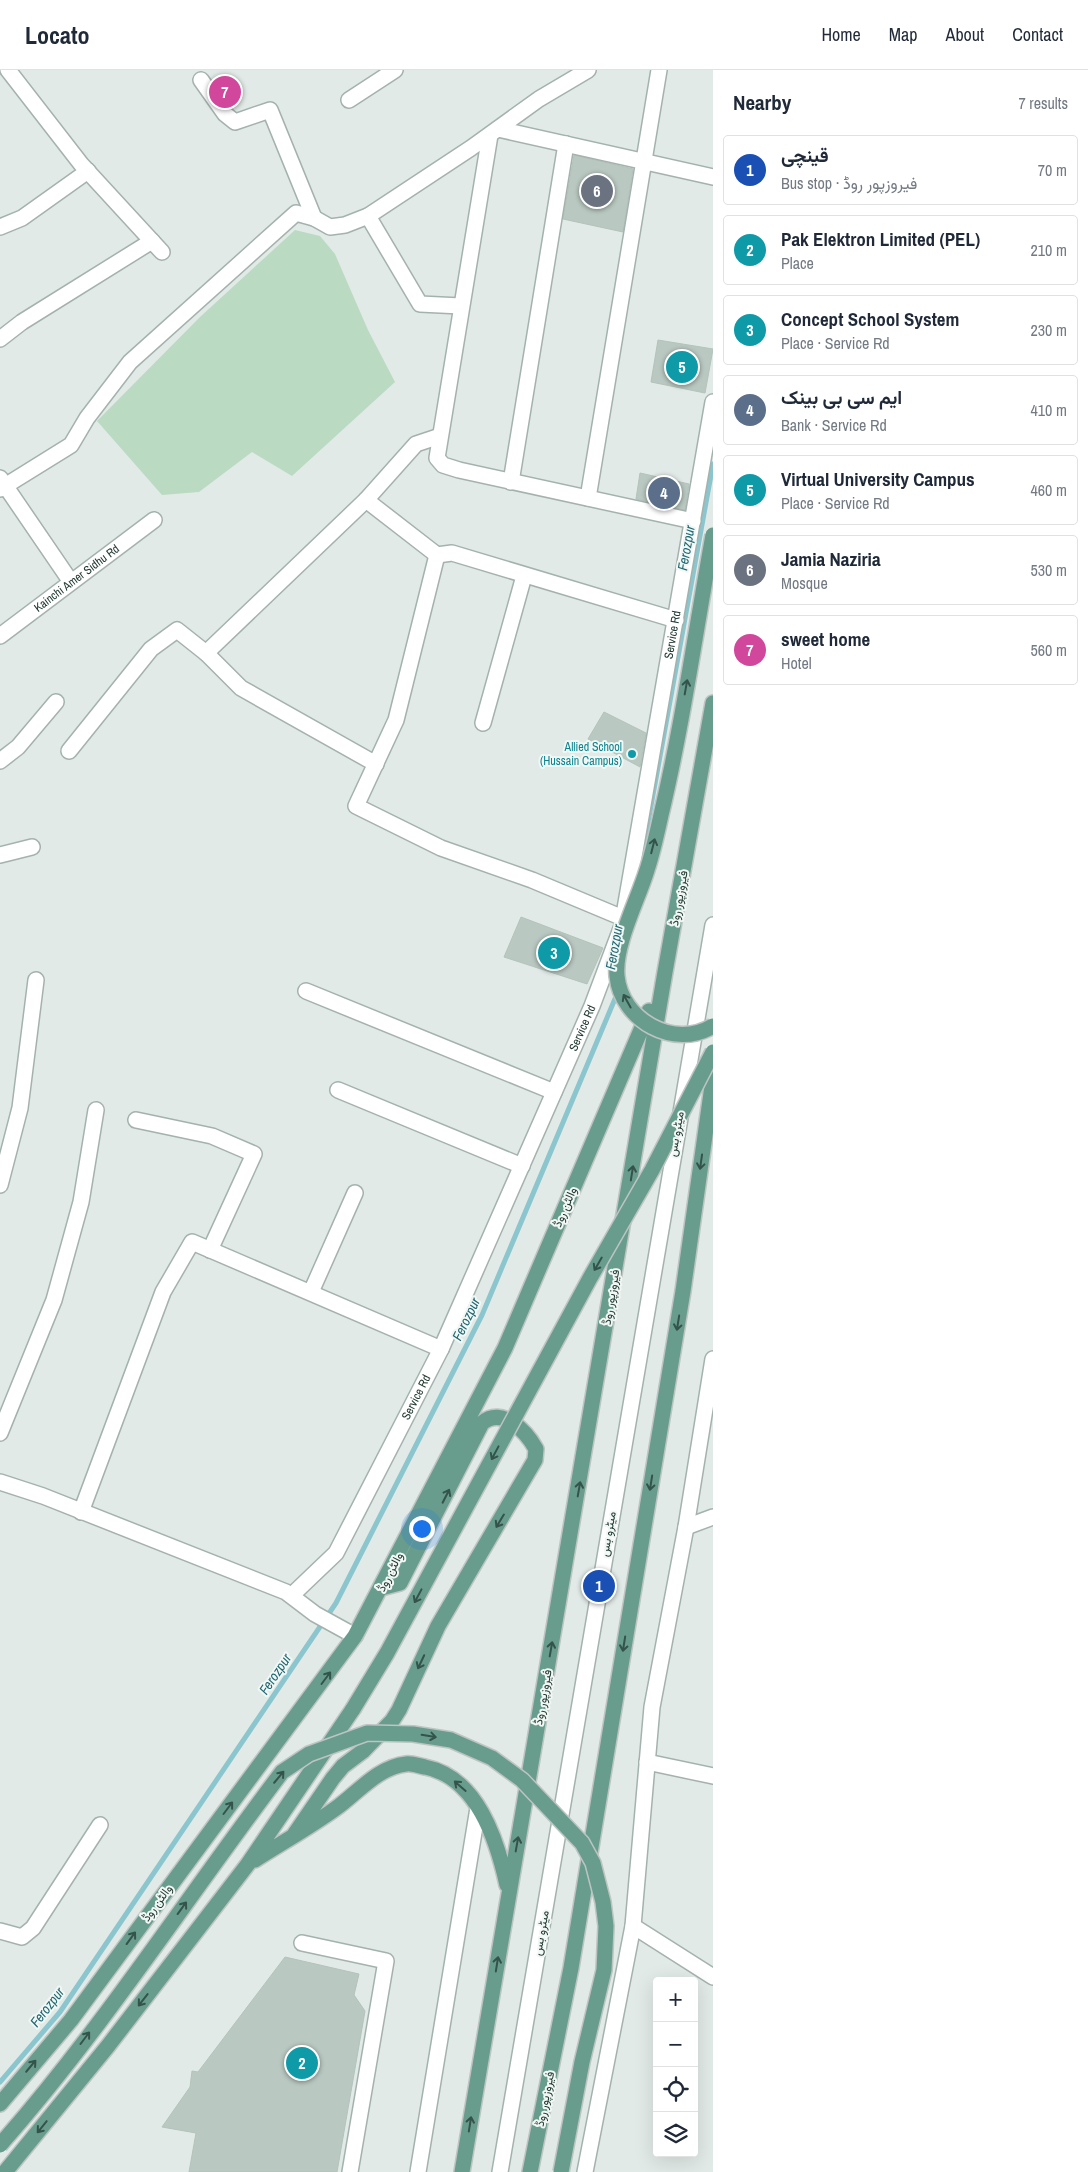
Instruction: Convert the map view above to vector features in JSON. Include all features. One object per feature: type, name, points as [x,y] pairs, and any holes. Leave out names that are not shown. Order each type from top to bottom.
[{"type":"main road","points":[[713,535],[662,813],[648,869],[619,951],[617,976],[625,1002],[640,1020],[663,1032],[684,1035],[704,1031],[713,1026]]},
{"type":"main road","name":"فیروزپور روڈ","points":[[462,2172],[586,1450],[665,972],[713,703]]},
{"type":"main road","name":"والٹن روڈ","points":[[0,2104],[71,2020],[355,1636],[505,1348],[665,972]]},
{"type":"main road","points":[[5,2172],[108,2046],[248,1864],[353,1709],[387,1653],[585,1287],[652,1170],[713,1052]]},
{"type":"main road","name":"فیروزپور روڈ","points":[[530,2172],[576,1938],[683,1291],[713,1079]]},
{"type":"main road","points":[[294,1835],[343,1766],[364,1751],[392,1721],[438,1626],[535,1460],[536,1449],[522,1428],[498,1416],[492,1416],[482,1423],[400,1583],[381,1588]]},
{"type":"main road","points":[[0,2145],[29,2111],[139,1967],[282,1772],[308,1754],[367,1733],[414,1734],[451,1740],[492,1758],[528,1787],[582,1843],[593,1863],[603,1902],[606,1926],[604,1970],[582,2062],[561,2172]]},
{"type":"main road","points":[[248,1864],[338,1806],[386,1770],[407,1764],[436,1769],[463,1786],[478,1808],[499,1850],[509,1892]]},
{"type":"street","points":[[0,339],[22,322],[157,246],[88,171],[8,70]]},
{"type":"street","points":[[349,100],[395,70]]},
{"type":"street","points":[[71,582],[2,484],[71,445],[87,418],[130,362],[296,213],[314,218],[330,227],[345,225],[368,216],[494,132],[539,99],[588,70]]},
{"type":"street","points":[[588,498],[659,70]]},
{"type":"street","points":[[201,80],[225,114],[235,122],[270,110],[314,218]]},
{"type":"street","points":[[494,132],[566,144],[713,178]]},
{"type":"street","points":[[494,132],[461,306],[437,458],[443,465],[511,482],[693,521]]},
{"type":"street","points":[[511,482],[566,144]]},
{"type":"street","points":[[0,227],[22,218],[88,171]]},
{"type":"street","points":[[368,216],[420,304],[461,306]]},
{"type":"street","name":"Service Rd","points":[[292,1595],[317,1574],[336,1553],[441,1349],[592,1006],[623,918],[713,402]]},
{"type":"street","points":[[206,653],[366,500],[416,444],[440,436]]},
{"type":"street","points":[[366,500],[438,555],[452,553],[676,620]]},
{"type":"street","name":"Kainchi Amer Sidhu Rd","points":[[0,636],[154,520]]},
{"type":"street","points":[[438,555],[396,720],[356,806],[441,848],[532,880],[623,918]]},
{"type":"street","points":[[483,724],[524,576]]},
{"type":"street","points":[[69,751],[151,650],[177,630],[206,653],[241,688],[376,764]]},
{"type":"street","points":[[0,761],[18,747],[56,702]]},
{"type":"street","points":[[0,855],[32,847]]},
{"type":"street","name":"میٹرو بس","points":[[500,2172],[713,925]]},
{"type":"street","points":[[0,1185],[20,1108],[36,980]]},
{"type":"street","points":[[306,991],[554,1092]]},
{"type":"street","points":[[338,1090],[522,1166]]},
{"type":"street","points":[[0,1433],[54,1300],[82,1202],[96,1110]]},
{"type":"street","points":[[136,1120],[212,1136],[254,1154],[210,1250]]},
{"type":"street","points":[[311,1292],[355,1193]]},
{"type":"street","points":[[81,1512],[163,1292],[192,1242],[441,1349]]},
{"type":"street","points":[[585,2172],[633,1926],[652,1707],[686,1527],[713,1359]]},
{"type":"street","points":[[0,1482],[292,1595],[315,1614],[355,1636]]},
{"type":"street","points":[[686,1527],[713,1517]]},
{"type":"street","points":[[647,1762],[713,1776]]},
{"type":"street","points":[[418,2172],[478,1808]]},
{"type":"street","points":[[0,1931],[22,1937],[33,1928],[100,1825]]},
{"type":"street","points":[[633,1926],[713,1977]]},
{"type":"street","points":[[302,1943],[386,1961],[350,2172]]},
{"type":"green space","points":[[295,230],[320,236],[335,254],[368,330],[395,382],[292,476],[252,452],[199,492],[162,495],[97,421],[200,317]]},
{"type":"building","points":[[574,155],[633,169],[623,232],[563,219]]},
{"type":"building","points":[[658,340],[713,349],[705,393],[651,382]]},
{"type":"building","points":[[640,473],[689,484],[685,510],[636,499]]},
{"type":"building","name":"Allied School (Hussain Campus)","points":[[604,712],[646,733],[640,767],[588,739]]},
{"type":"building","points":[[521,917],[603,948],[587,984],[504,957]]},
{"type":"building","points":[[285,1957],[359,1974],[354,1995],[365,2011],[337,2172],[189,2172],[196,2133],[162,2127],[190,2087],[192,2071],[198,2072]]},
{"type":"waterway","name":"Ferozpur","points":[[639,872],[713,464]]},
{"type":"waterway","name":"Ferozpur","points":[[0,2082],[60,2012],[336,1603],[482,1315],[617,994]]},
{"type":"place","name":"sweet home","points":[[225,92]]},
{"type":"place","name":"Jamia Naziria","points":[[597,191]]},
{"type":"place","name":"Virtual University Campus","points":[[682,367]]},
{"type":"place","name":"ایم سی بی بینک","points":[[664,493]]},
{"type":"place","name":"Allied School (Hussain Campus)","points":[[632,754]]},
{"type":"place","name":"Concept School System","points":[[554,953]]},
{"type":"place","name":"قینچی","points":[[599,1586]]},
{"type":"place","name":"Pak Elektron Limited (PEL)","points":[[302,2063]]}]
